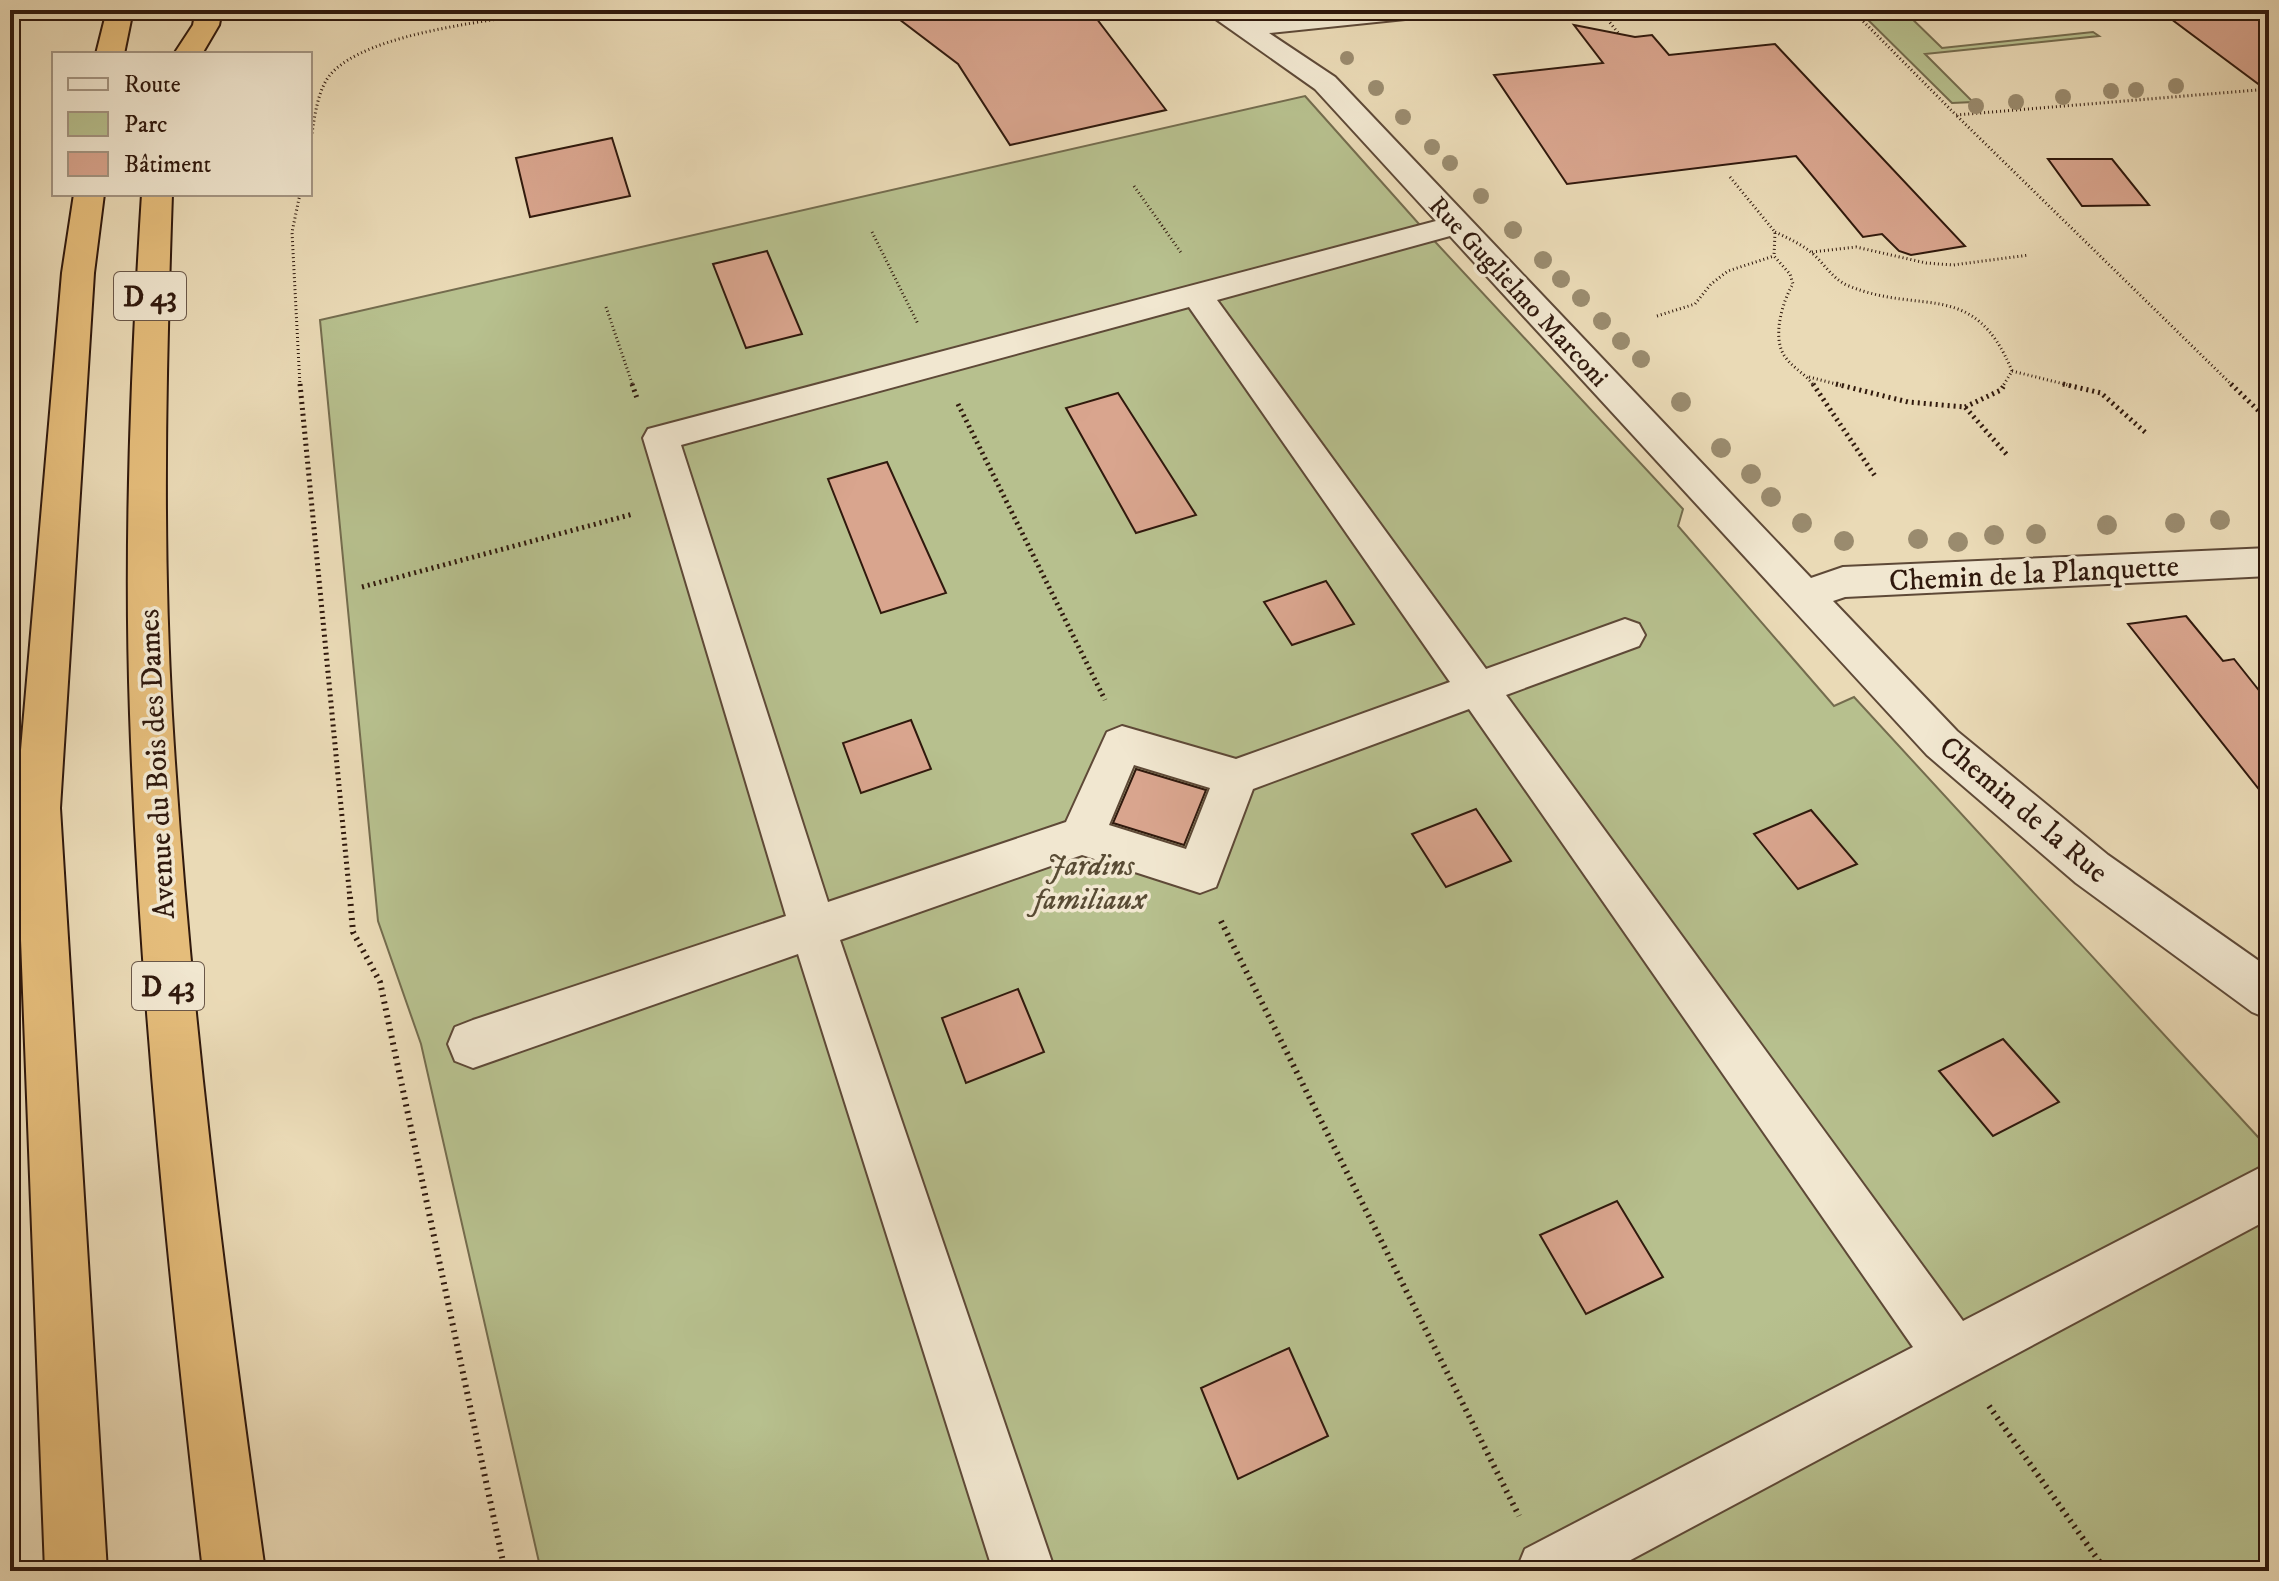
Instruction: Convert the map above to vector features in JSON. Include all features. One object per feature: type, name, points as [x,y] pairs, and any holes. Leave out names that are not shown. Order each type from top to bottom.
[{"type":"highway","points":[[110,52],[120,10]]},
{"type":"highway","points":[[189,52],[206,25],[209,10]]},
{"type":"highway","points":[[171,52],[175,25]]},
{"type":"highway","name":"D 43","points":[[76,1571],[38,808],[78,273],[89,196]]},
{"type":"highway","name":"Avenue du Bois des Dames","points":[[157,196],[145,398],[151,684],[165,949],[196,1283],[234,1571]]},
{"type":"street","name":"Rue Guglielmo Marconi","points":[[1216,10],[1325,83],[1802,596]]},
{"type":"street","points":[[1245,28],[1415,10]]},
{"type":"street","points":[[1024,1571],[813,928],[661,438],[1456,225]]},
{"type":"street","points":[[1202,292],[1478,688],[1953,1355]]},
{"type":"street","name":"Chemin de la Planquette","points":[[1802,596],[1843,582],[2269,562]]},
{"type":"street","name":"Chemin de la Rue","points":[[1802,596],[1942,743],[2092,869],[2269,996]]},
{"type":"street","points":[[1082,836],[1122,744],[1236,777],[1625,635]]},
{"type":"street","points":[[473,1044],[1082,836],[1200,873],[1236,777]]},
{"type":"street","points":[[1536,1550],[1953,1355],[2269,1190]]},
{"type":"path","points":[[312,138],[330,75],[355,53],[393,40],[557,10]]},
{"type":"path","points":[[1600,10],[1619,34]]},
{"type":"path","points":[[1852,10],[2269,421]]},
{"type":"path","points":[[1956,115],[2269,89]]},
{"type":"path","points":[[1730,177],[1775,232],[1811,252],[1829,272],[1847,285],[1960,308],[1982,321],[2009,358],[2012,371],[2001,390],[1965,407],[1908,402],[1808,377]]},
{"type":"path","points":[[1134,186],[1202,292]]},
{"type":"path","points":[[300,196],[292,232],[301,397],[353,932],[380,982],[505,1571]]},
{"type":"path","points":[[872,232],[1108,706]]},
{"type":"path","points":[[1775,232],[1774,256],[1790,274],[1793,284],[1784,299],[1779,341],[1784,357],[1808,377],[1875,476]]},
{"type":"path","points":[[1811,252],[1856,247],[1926,263],[1953,265],[2029,255]]},
{"type":"path","points":[[1657,316],[1695,304],[1708,284],[1724,272],[1774,256]]},
{"type":"path","points":[[606,307],[646,424],[661,438]]},
{"type":"path","points":[[2012,371],[2101,393],[2147,434]]},
{"type":"path","points":[[1965,407],[2008,456]]},
{"type":"path","points":[[362,587],[681,501]]},
{"type":"path","points":[[1219,917],[1536,1550]]},
{"type":"path","points":[[1953,1355],[2106,1571]]},
{"type":"green space","points":[[1858,10],[1903,10],[1942,48],[2093,32],[2099,36],[1925,54],[1973,102],[1952,103]]},
{"type":"green space","name":"Jardins familiaux","points":[[1305,96],[1427,233],[1683,509],[1678,526],[1834,706],[1854,697],[2269,1149],[2269,1571],[541,1571],[421,1044],[378,921],[320,320]]},
{"type":"building","points":[[887,10],[1090,10],[1166,110],[1010,145],[958,64]]},
{"type":"building","points":[[2159,10],[2269,10],[2269,92]]},
{"type":"building","points":[[1574,25],[1635,37],[1652,35],[1669,55],[1775,44],[1965,246],[1911,255],[1899,251],[1882,234],[1863,237],[1796,156],[1567,184],[1494,75],[1603,63]]},
{"type":"building","points":[[612,138],[630,196],[530,217],[516,158]]},
{"type":"building","points":[[2048,159],[2112,159],[2149,205],[2082,206]]},
{"type":"building","points":[[767,251],[802,334],[746,348],[713,264]]},
{"type":"building","points":[[1118,393],[1196,515],[1136,533],[1066,408]]},
{"type":"building","points":[[887,462],[946,593],[881,613],[828,479]]},
{"type":"building","points":[[1326,581],[1354,624],[1292,645],[1264,602]]},
{"type":"building","points":[[2186,616],[2223,661],[2234,659],[2269,703],[2269,802],[2128,624]]},
{"type":"building","points":[[911,720],[931,769],[861,793],[843,743]]},
{"type":"building","points":[[1136,769],[1206,790],[1184,845],[1113,823]]},
{"type":"building","points":[[1476,809],[1511,861],[1446,887],[1412,834]]},
{"type":"building","points":[[1811,810],[1857,864],[1798,889],[1754,834]]},
{"type":"building","points":[[1018,989],[1044,1052],[966,1083],[942,1018]]},
{"type":"building","points":[[2003,1039],[2059,1102],[1993,1136],[1939,1071]]},
{"type":"building","points":[[1617,1201],[1663,1277],[1586,1314],[1540,1235]]},
{"type":"building","points":[[1289,1348],[1328,1436],[1238,1479],[1201,1388]]}]
